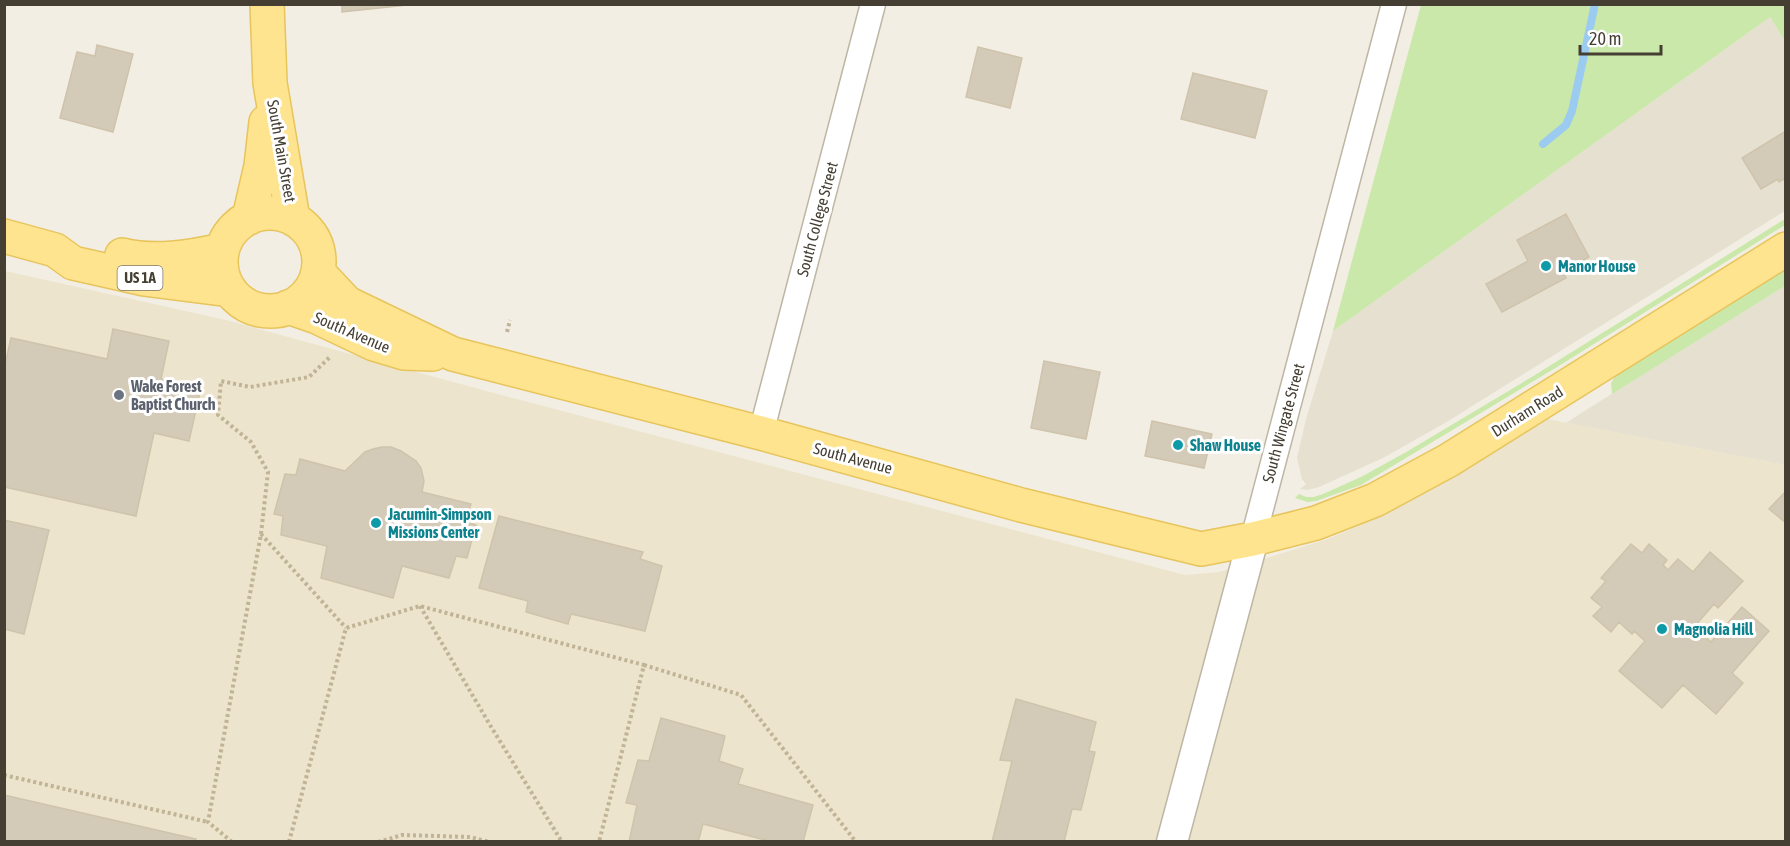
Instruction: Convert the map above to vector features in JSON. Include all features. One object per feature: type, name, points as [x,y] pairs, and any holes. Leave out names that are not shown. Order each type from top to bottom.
[{"type":"main road","name":"South Main Street","points":[[267,4],[270,83],[293,219]]},
{"type":"main road","name":"South Main Street","points":[[249,218],[261,166],[270,83]]},
{"type":"main road","points":[[230,290],[222,270],[222,250],[232,230],[249,218],[260,214],[282,215],[304,227],[312,238],[319,264],[313,285],[306,295],[288,307]]},
{"type":"main road","name":"US 1A","points":[[4,236],[55,250],[73,263],[144,279],[230,290],[242,302],[256,309],[272,311],[288,307]]},
{"type":"main road","name":"US 1A","points":[[55,250],[78,245],[130,257],[166,259],[222,250]]},
{"type":"main road","name":"Durham Road","points":[[1253,539],[1316,524],[1386,495],[1449,460],[1785,249]]},
{"type":"main road","name":"South Avenue","points":[[318,273],[347,303],[453,354],[761,433],[1021,505],[1201,549],[1253,539]]},
{"type":"main road","name":"South Avenue","points":[[288,307],[316,317],[374,344],[404,353],[453,354]]},
{"type":"street","name":"South College Street","points":[[761,433],[873,4]]},
{"type":"street","name":"South Wingate Street","points":[[1172,842],[1394,4]]},
{"type":"path","points":[[507,332],[510,320]]},
{"type":"path","points":[[208,822],[261,534],[268,471],[251,442],[218,415],[221,381],[250,387],[309,377],[338,350]]},
{"type":"path","points":[[261,534],[346,628]]},
{"type":"path","points":[[346,628],[420,606],[644,665],[741,695],[856,842]]},
{"type":"path","points":[[420,606],[562,842]]},
{"type":"path","points":[[289,842],[346,628]]},
{"type":"path","points":[[599,842],[644,665]]},
{"type":"path","points":[[4,775],[208,822],[232,842]]},
{"type":"path","points":[[378,842],[402,835],[470,837],[489,842]]},
{"type":"shaded area","points":[[1770,17],[1785,41],[1785,211],[1445,423],[1383,458],[1319,487],[1300,489],[1306,484],[1302,479],[1297,458],[1306,419],[1333,331]]},
{"type":"shaded area","points":[[5,271],[226,320],[1185,575],[1219,572],[1328,539],[1354,528],[1459,473],[1547,419],[1785,465],[1785,841],[5,842]]},
{"type":"shaded area","points":[[1785,286],[1785,465],[1566,423],[1586,410]]},
{"type":"green space","points":[[1421,5],[1785,5],[1785,41],[1770,17],[1333,331]]},
{"type":"green space","points":[[1785,219],[1785,225],[1557,367],[1361,485],[1316,501],[1308,502],[1295,498],[1299,494],[1314,497],[1323,494],[1361,477],[1408,451],[1535,375]]},
{"type":"green space","points":[[1785,269],[1785,286],[1612,394],[1611,383],[1619,371]]},
{"type":"building","points":[[342,4],[417,4],[342,12]]},
{"type":"building","points":[[97,45],[133,54],[113,132],[60,118],[77,52],[95,56]]},
{"type":"building","points":[[978,47],[1022,58],[1010,108],[966,97]]},
{"type":"building","points":[[1193,73],[1267,91],[1255,138],[1181,119]]},
{"type":"building","points":[[1786,131],[1786,178],[1779,182],[1778,179],[1761,189],[1742,158]]},
{"type":"building","name":"Manor House","points":[[1566,214],[1589,257],[1563,271],[1566,278],[1502,312],[1486,284],[1528,261],[1517,240]]},
{"type":"building","points":[[113,329],[169,341],[161,379],[201,388],[189,441],[154,433],[136,516],[4,487],[4,369],[11,338],[107,359]]},
{"type":"building","points":[[1044,361],[1100,372],[1086,439],[1031,428]]},
{"type":"building","name":"Shaw House","points":[[1152,421],[1212,434],[1204,468],[1145,456]]},
{"type":"building","name":"Jacumin-Simpson Missions Center","points":[[391,447],[401,451],[416,461],[421,468],[424,481],[422,492],[471,504],[465,521],[476,525],[467,558],[456,556],[449,578],[402,566],[393,598],[321,578],[327,546],[281,535],[283,516],[274,514],[285,474],[296,475],[300,459],[345,471],[365,452]]},
{"type":"building","points":[[1786,491],[1786,523],[1769,509]]},
{"type":"building","points":[[499,516],[643,552],[640,559],[662,566],[645,631],[571,614],[568,624],[526,612],[528,601],[479,588]]},
{"type":"building","points":[[4,520],[49,530],[24,634],[4,629]]},
{"type":"building","name":"Magnolia Hill","points":[[1631,544],[1642,553],[1649,544],[1667,560],[1663,565],[1668,570],[1678,559],[1693,572],[1710,552],[1743,581],[1718,608],[1714,604],[1694,627],[1711,642],[1742,607],[1769,631],[1732,673],[1743,683],[1716,714],[1683,685],[1662,708],[1619,671],[1645,641],[1634,631],[1632,634],[1619,622],[1611,632],[1593,616],[1602,607],[1591,598],[1606,581],[1601,578]]},
{"type":"building","points":[[1016,699],[1096,722],[1089,751],[1095,752],[1081,810],[1072,809],[1064,842],[992,842],[1012,761],[1000,760]]},
{"type":"building","points":[[661,718],[725,736],[719,761],[743,769],[738,784],[813,805],[803,842],[773,842],[703,824],[698,842],[629,842],[637,805],[626,803],[638,760],[649,761]]},
{"type":"building","points":[[4,795],[196,839],[195,842],[4,842]]},
{"type":"waterway","points":[[1543,144],[1566,125],[1572,111],[1595,4]]},
{"type":"place","name":"Manor House","points":[[1546,266]]},
{"type":"place","name":"Wake Forest Baptist Church","points":[[119,395]]},
{"type":"place","name":"Shaw House","points":[[1178,445]]},
{"type":"place","name":"Jacumin-Simpson Missions Center","points":[[376,523]]},
{"type":"place","name":"Magnolia Hill","points":[[1662,629]]}]
